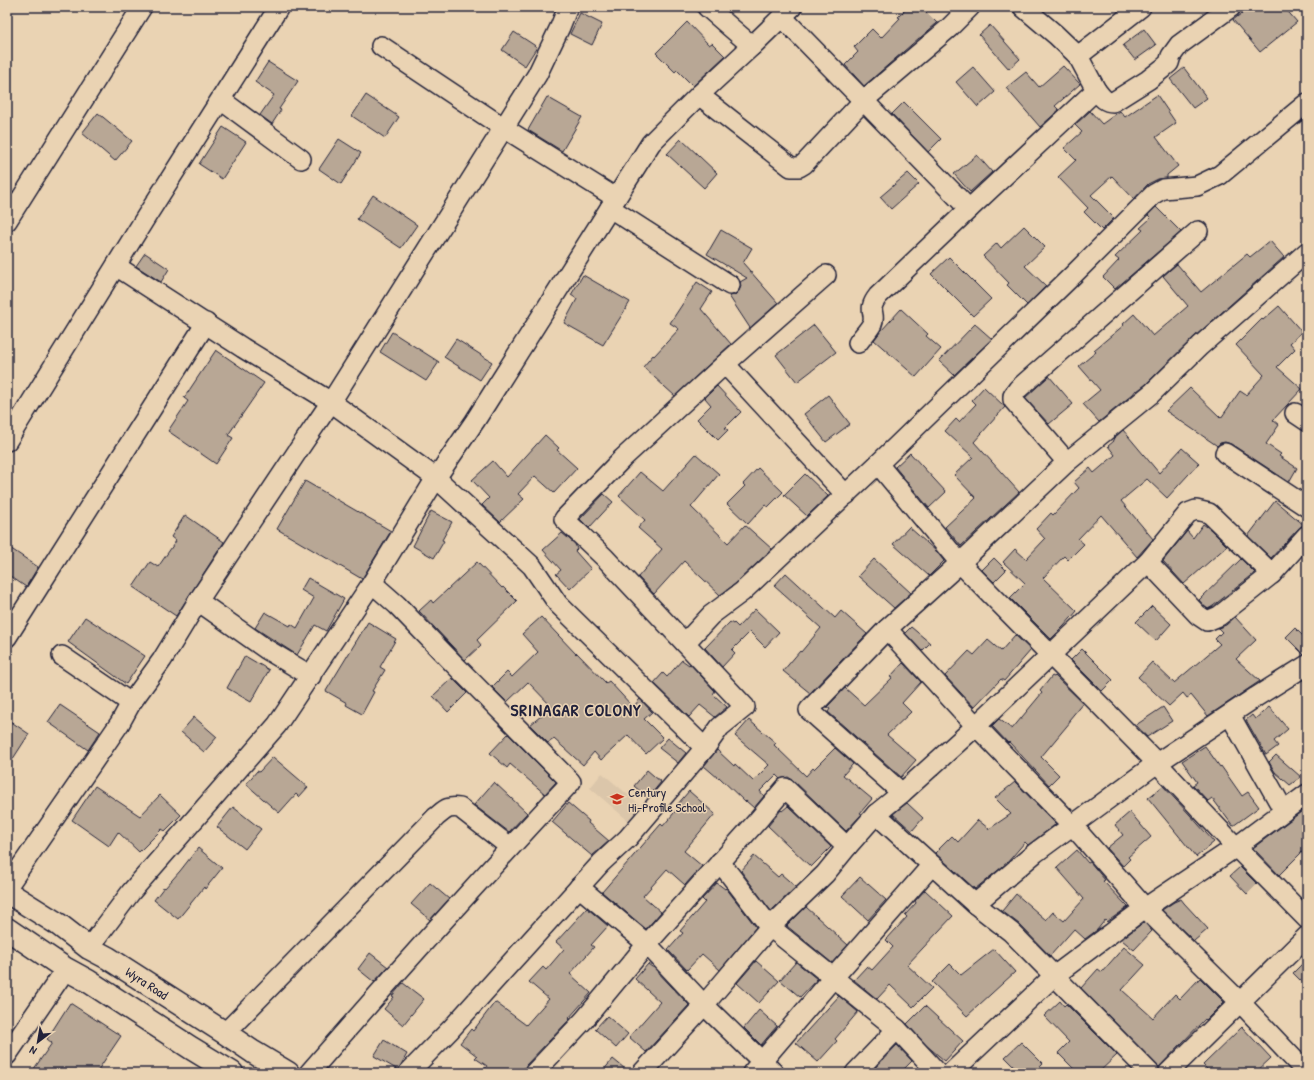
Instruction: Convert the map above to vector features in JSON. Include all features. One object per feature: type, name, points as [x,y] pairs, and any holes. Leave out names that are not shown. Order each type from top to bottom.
[{"type":"main road","name":"Wyra Road","points":[[7,892],[58,924],[89,948],[108,958],[288,1073]]},
{"type":"main road","points":[[39,950],[58,924]]},
{"type":"main road","points":[[7,929],[66,969],[232,1073]]},
{"type":"street","points":[[7,221],[142,7]]},
{"type":"street","points":[[7,441],[150,210],[279,7]]},
{"type":"street","points":[[7,886],[120,723],[131,703],[162,660],[198,601],[331,402],[537,75],[568,7]]},
{"type":"street","points":[[707,7],[752,46]]},
{"type":"street","points":[[699,95],[791,167],[799,167],[804,164],[864,100],[949,28],[970,7]]},
{"type":"street","points":[[1024,7],[1078,56],[1096,90],[1103,99],[1109,102],[1113,102],[1142,84],[1162,69],[1168,63],[1179,45],[1231,7]]},
{"type":"street","points":[[1078,56],[1141,7]]},
{"type":"street","points":[[89,948],[131,892],[277,725],[372,584],[436,478],[651,143],[699,95],[787,12],[864,100],[969,209]]},
{"type":"street","points":[[380,46],[504,128],[730,286]]},
{"type":"street","points":[[858,343],[872,324],[872,303],[878,296],[1096,90]]},
{"type":"street","points":[[221,100],[301,159]]},
{"type":"street","points":[[685,643],[711,615],[742,592],[846,495],[1154,194],[1163,189],[1197,186],[1220,175],[1307,103]]},
{"type":"street","points":[[1067,462],[1013,400],[1013,396],[1018,389],[1198,231]]},
{"type":"street","points":[[902,793],[809,710],[887,629],[960,563],[1067,462],[1152,393],[1200,346],[1307,252]]},
{"type":"street","points":[[116,266],[243,348],[331,402],[436,478],[532,566],[558,604],[705,748]]},
{"type":"street","points":[[408,1073],[451,1029],[579,887],[628,838],[705,748],[720,727],[745,707],[605,558],[564,519],[624,458],[725,364],[826,274]]},
{"type":"street","points":[[7,637],[206,323]]},
{"type":"street","points":[[725,364],[846,495]]},
{"type":"street","points":[[1225,453],[1307,507]]},
{"type":"street","points":[[878,464],[960,563],[1157,763],[1236,848],[1307,919]]},
{"type":"street","points":[[642,1073],[704,1005],[770,927],[825,874],[847,846],[876,814],[902,793],[976,726],[1148,562],[1188,513],[1201,510],[1209,513],[1272,574]]},
{"type":"street","points":[[1148,562],[1198,615],[1207,620],[1219,616],[1272,574],[1307,535]]},
{"type":"street","points":[[309,1073],[510,847],[571,782],[455,666],[397,605],[372,584]]},
{"type":"street","points":[[198,601],[266,649],[311,676]]},
{"type":"street","points":[[887,629],[976,726],[1073,826],[1144,908],[1240,1002],[1306,1073]]},
{"type":"street","points":[[62,656],[131,703]]},
{"type":"street","points":[[975,904],[1035,853],[1157,763],[1307,665]]},
{"type":"street","points":[[1230,715],[1284,811]]},
{"type":"street","points":[[534,1073],[584,1020],[647,944],[785,788],[847,846]]},
{"type":"street","points":[[951,1073],[1054,976],[1144,908],[1236,848],[1307,794]]},
{"type":"street","points":[[225,1033],[436,817],[446,809],[451,806],[460,808],[510,847]]},
{"type":"street","points":[[876,814],[975,904],[1011,932],[1150,1073]]},
{"type":"street","points":[[720,862],[770,927],[897,1029],[938,1073]]},
{"type":"street","points":[[579,887],[647,944],[763,1069],[833,978],[932,866]]},
{"type":"street","points":[[1168,1073],[1307,936]]},
{"type":"street","points":[[7,1055],[66,969]]},
{"type":"street","points":[[854,1073],[897,1029]]},
{"type":"shaded area","name":"Century Hi-Profile School","points":[[602,773],[645,809],[632,824],[590,788]]},
{"type":"building","points":[[908,7],[921,7],[937,23],[864,86],[845,65],[858,52],[854,47],[872,29],[881,38]]},
{"type":"building","points":[[1250,7],[1284,7],[1297,22],[1260,52],[1233,20]]},
{"type":"building","points":[[580,13],[602,24],[592,45],[570,34]]},
{"type":"building","points":[[687,22],[709,45],[712,43],[725,56],[693,86],[677,70],[675,72],[656,53]]},
{"type":"building","points":[[990,25],[1020,59],[1009,69],[979,35]]},
{"type":"building","points":[[1144,29],[1156,45],[1135,60],[1123,45]]},
{"type":"building","points":[[514,32],[537,47],[525,66],[502,50]]},
{"type":"building","points":[[268,62],[298,81],[279,109],[281,110],[272,124],[260,115],[274,95],[255,82]]},
{"type":"building","points":[[1063,66],[1080,84],[1055,106],[1059,110],[1040,127],[1006,88],[1026,72],[1039,87]]},
{"type":"building","points":[[973,67],[995,92],[978,107],[956,82]]},
{"type":"building","points":[[1184,68],[1207,98],[1193,108],[1170,79]]},
{"type":"building","points":[[366,95],[399,117],[385,138],[352,116]]},
{"type":"building","points":[[1157,95],[1176,123],[1156,137],[1178,166],[1167,175],[1167,178],[1158,179],[1148,184],[1134,199],[1112,176],[1091,195],[1114,218],[1102,230],[1084,212],[1088,208],[1058,177],[1076,160],[1064,148],[1082,132],[1075,125],[1090,111],[1102,124],[1120,111],[1125,117]]},
{"type":"building","points":[[547,97],[582,117],[562,151],[528,130]]},
{"type":"building","points":[[904,102],[941,139],[928,152],[892,114]]},
{"type":"building","points":[[98,113],[132,141],[115,161],[82,133]]},
{"type":"building","points":[[223,127],[246,142],[222,179],[199,164]]},
{"type":"building","points":[[339,139],[361,153],[341,184],[319,169]]},
{"type":"building","points":[[681,139],[717,173],[704,188],[667,154]]},
{"type":"building","points":[[977,155],[992,172],[970,192],[954,174]]},
{"type":"building","points":[[908,173],[919,184],[891,209],[880,197]]},
{"type":"building","points":[[373,195],[417,225],[401,248],[357,219]]},
{"type":"building","points":[[1156,207],[1181,232],[1115,289],[1103,277],[1119,260],[1115,257],[1143,230],[1140,228],[1151,218],[1148,215]]},
{"type":"building","points":[[1024,226],[1045,247],[1025,266],[1046,286],[1027,305],[1007,285],[1009,283],[983,256],[997,243],[1001,248]]},
{"type":"building","points":[[721,230],[752,248],[743,263],[778,303],[750,328],[729,296],[735,295],[739,291],[741,286],[740,282],[747,278],[707,254]]},
{"type":"building","points":[[1270,241],[1284,257],[1193,338],[1145,385],[1137,391],[1136,390],[1099,422],[1083,404],[1100,390],[1079,366],[1096,352],[1094,350],[1124,325],[1123,324],[1134,314],[1153,336],[1188,306],[1163,276],[1177,264],[1201,292],[1247,254],[1250,257]]},
{"type":"building","points":[[145,253],[169,269],[161,282],[136,266]]},
{"type":"building","points":[[949,257],[991,299],[973,316],[931,274]]},
{"type":"building","points":[[583,275],[630,302],[603,345],[564,323],[577,299],[571,295]]},
{"type":"building","points":[[697,282],[712,292],[701,309],[731,344],[675,396],[643,367],[679,329],[670,323]]},
{"type":"building","points":[[1279,306],[1302,332],[1290,343],[1295,349],[1277,367],[1302,389],[1273,420],[1279,425],[1266,444],[1281,454],[1279,456],[1297,468],[1289,482],[1231,444],[1225,442],[1220,443],[1217,446],[1166,411],[1190,388],[1221,418],[1240,391],[1246,395],[1264,375],[1236,345],[1262,319],[1263,320]]},
{"type":"building","points":[[901,309],[928,334],[926,336],[941,349],[916,377],[874,340]]},
{"type":"building","points":[[975,324],[992,339],[954,375],[939,361]]},
{"type":"building","points":[[814,325],[836,352],[797,382],[776,355]]},
{"type":"building","points":[[392,332],[439,362],[426,381],[380,352]]},
{"type":"building","points":[[456,339],[492,362],[480,380],[444,357]]},
{"type":"building","points":[[216,350],[264,383],[228,435],[233,438],[216,464],[168,431],[188,401],[184,398]]},
{"type":"building","points":[[1049,376],[1073,404],[1049,424],[1025,398]]},
{"type":"building","points":[[717,386],[741,412],[725,428],[728,430],[718,440],[697,419],[711,405],[705,398]]},
{"type":"building","points":[[984,387],[1005,407],[974,442],[1019,492],[961,546],[945,527],[976,498],[954,475],[973,457],[945,431],[956,419],[959,422],[976,404],[972,400]]},
{"type":"building","points":[[828,395],[850,424],[826,442],[804,414]]},
{"type":"building","points":[[1123,430],[1159,473],[1182,448],[1199,463],[1167,498],[1147,479],[1121,501],[1153,539],[1137,557],[1101,515],[1078,539],[1084,544],[1068,560],[1064,556],[1043,578],[1077,611],[1051,639],[1010,598],[1025,583],[1003,562],[1015,549],[1026,559],[1045,539],[1036,529],[1051,513],[1053,515],[1079,488],[1074,482],[1090,468],[1094,473],[1115,455],[1108,446]]},
{"type":"building","points":[[545,435],[559,448],[557,450],[577,468],[554,493],[535,476],[518,494],[524,499],[500,522],[482,505],[489,498],[472,480],[493,461],[507,477]]},
{"type":"building","points":[[910,453],[946,492],[929,508],[895,467]]},
{"type":"building","points":[[696,454],[719,474],[691,507],[728,543],[745,525],[772,549],[735,584],[720,595],[684,561],[654,594],[638,577],[662,549],[638,528],[645,520],[619,496],[640,472],[663,491]]},
{"type":"building","points":[[758,468],[783,492],[768,507],[765,505],[748,524],[727,504],[745,486],[743,484]]},
{"type":"building","points":[[805,474],[828,496],[807,516],[784,495]]},
{"type":"building","points":[[305,481],[391,531],[362,579],[277,529]]},
{"type":"building","points":[[604,494],[613,502],[589,528],[580,519]]},
{"type":"building","points":[[1275,501],[1304,525],[1299,528],[1271,558],[1248,536]]},
{"type":"building","points":[[431,511],[452,522],[442,540],[444,541],[434,558],[413,546]]},
{"type":"building","points":[[185,515],[224,542],[176,616],[133,587],[150,562],[158,567],[176,541],[171,537]]},
{"type":"building","points":[[1203,524],[1227,546],[1184,584],[1163,561],[1187,531],[1193,538]]},
{"type":"building","points":[[909,527],[936,551],[944,561],[929,576],[893,544]]},
{"type":"building","points":[[562,533],[575,544],[577,549],[575,551],[591,569],[570,589],[556,574],[561,570],[543,550]]},
{"type":"building","points":[[7,546],[38,567],[26,587],[7,574]]},
{"type":"building","points":[[994,558],[1006,570],[994,582],[982,570]]},
{"type":"building","points":[[874,559],[911,593],[894,608],[858,576]]},
{"type":"building","points":[[1241,559],[1255,573],[1213,606],[1208,609],[1205,607],[1199,600]]},
{"type":"building","points":[[477,562],[517,601],[477,640],[481,645],[465,660],[419,611],[431,600],[433,603]]},
{"type":"building","points":[[786,573],[835,618],[841,611],[867,634],[810,693],[783,671],[821,628],[774,586]]},
{"type":"building","points":[[308,578],[344,599],[326,631],[315,625],[297,655],[255,628],[265,612],[290,626],[291,624],[297,628],[314,598],[301,590]]},
{"type":"building","points":[[1152,606],[1171,624],[1156,641],[1136,622]]},
{"type":"building","points":[[755,609],[779,632],[765,647],[750,632],[732,650],[735,653],[722,667],[705,648],[730,622],[733,624],[734,623],[738,627]]},
{"type":"building","points":[[85,617],[145,656],[126,684],[68,642]]},
{"type":"building","points":[[541,617],[576,654],[577,653],[606,683],[609,681],[633,707],[640,699],[652,712],[644,719],[663,738],[646,754],[628,735],[601,760],[594,752],[583,765],[554,739],[548,743],[530,725],[552,707],[528,682],[507,702],[492,687],[507,672],[512,677],[538,652],[522,634]]},
{"type":"building","points":[[1235,617],[1256,640],[1236,659],[1260,681],[1208,716],[1191,695],[1187,698],[1183,693],[1169,706],[1138,677],[1152,662],[1174,683],[1220,644],[1215,639],[1222,632],[1218,628],[1226,625]]},
{"type":"building","points":[[368,622],[396,639],[380,667],[385,670],[372,691],[374,692],[362,714],[326,691]]},
{"type":"building","points":[[911,627],[930,643],[922,651],[905,633]]},
{"type":"building","points":[[1295,628],[1307,640],[1307,654],[1304,655],[1286,637]]},
{"type":"building","points":[[1015,635],[1031,650],[1004,681],[1001,679],[974,707],[945,676],[969,651],[974,655],[988,640],[1001,651]]},
{"type":"building","points":[[1082,649],[1113,680],[1102,691],[1071,660]]},
{"type":"building","points":[[245,656],[269,670],[251,702],[227,688]]},
{"type":"building","points":[[682,660],[689,665],[690,664],[715,691],[713,694],[727,707],[715,717],[700,705],[689,717],[654,683],[663,673],[667,677]]},
{"type":"building","points":[[903,663],[921,682],[902,703],[911,712],[887,735],[916,760],[901,777],[828,712],[830,709],[827,707],[845,688],[864,705],[892,678],[890,677]]},
{"type":"building","points":[[1052,676],[1055,676],[1083,703],[1069,720],[1071,721],[1041,757],[1059,775],[1049,785],[992,726],[999,719],[1012,729],[1042,693],[1040,691]]},
{"type":"building","points":[[452,678],[467,693],[448,712],[433,696]]},
{"type":"building","points":[[60,705],[100,732],[88,750],[48,722]]},
{"type":"building","points":[[1163,707],[1172,721],[1147,737],[1136,725]]},
{"type":"building","points":[[1269,707],[1288,729],[1274,741],[1278,746],[1266,755],[1246,720],[1252,715],[1255,719]]},
{"type":"building","points":[[194,717],[217,737],[204,752],[181,732]]},
{"type":"building","points":[[7,719],[29,734],[7,768]]},
{"type":"building","points":[[749,720],[776,743],[774,745],[806,776],[835,748],[853,764],[843,775],[872,799],[860,813],[862,814],[846,831],[793,780],[788,777],[780,779],[776,775],[760,791],[764,796],[754,808],[746,801],[745,802],[719,777],[718,778],[704,766],[717,750],[753,781],[769,765],[735,736]]},
{"type":"building","points":[[508,734],[556,782],[545,794],[510,764],[507,768],[490,753]]},
{"type":"building","points":[[668,738],[686,753],[678,763],[659,748]]},
{"type":"building","points":[[1205,746],[1242,796],[1248,792],[1259,807],[1233,826],[1212,798],[1208,801],[1193,785],[1197,782],[1182,761]]},
{"type":"building","points":[[1276,755],[1301,777],[1290,785],[1275,772],[1269,762]]},
{"type":"building","points":[[273,757],[308,787],[299,797],[296,794],[279,813],[246,784],[257,771],[259,772]]},
{"type":"building","points":[[647,770],[661,782],[648,798],[634,786]]},
{"type":"building","points":[[494,782],[527,813],[509,832],[474,805]]},
{"type":"building","points":[[1015,782],[1056,824],[1028,845],[1025,842],[1007,863],[975,889],[935,853],[952,836],[958,842],[978,820],[989,829],[1011,814],[995,798]]},
{"type":"building","points":[[95,786],[140,816],[160,795],[181,815],[165,831],[162,829],[139,852],[118,832],[109,846],[72,820]]},
{"type":"building","points":[[1163,786],[1214,842],[1196,857],[1148,798]]},
{"type":"building","points":[[689,791],[715,814],[684,851],[702,866],[685,885],[667,869],[643,896],[661,912],[646,929],[602,892],[661,824],[663,826],[679,807],[677,805]]},
{"type":"building","points":[[568,803],[609,841],[592,856],[552,822]]},
{"type":"building","points":[[907,803],[923,818],[912,831],[893,814]]},
{"type":"building","points":[[788,806],[831,847],[811,867],[768,826],[781,810],[782,811]]},
{"type":"building","points":[[233,807],[261,829],[245,849],[217,827]]},
{"type":"building","points":[[1305,809],[1307,810],[1307,847],[1279,875],[1253,848]]},
{"type":"building","points":[[1130,812],[1151,837],[1128,857],[1130,859],[1123,866],[1107,848],[1123,835],[1115,825]]},
{"type":"building","points":[[198,848],[222,868],[205,889],[204,887],[178,919],[154,900]]},
{"type":"building","points":[[1077,850],[1088,863],[1090,862],[1105,880],[1103,881],[1128,907],[1107,922],[1105,920],[1097,930],[1085,939],[1074,929],[1050,956],[1019,924],[1002,911],[1016,894],[1046,920],[1053,912],[1064,921],[1084,899],[1057,868]]},
{"type":"building","points":[[754,856],[778,877],[781,874],[796,887],[771,911],[741,871]]},
{"type":"building","points":[[1240,867],[1257,884],[1247,894],[1230,876]]},
{"type":"building","points":[[860,877],[886,900],[868,920],[842,896]]},
{"type":"building","points":[[430,883],[449,899],[430,920],[411,904]]},
{"type":"building","points":[[717,883],[725,889],[726,888],[756,927],[720,970],[702,954],[687,970],[668,950],[683,933],[680,931],[705,902],[702,899]]},
{"type":"building","points":[[925,890],[953,916],[907,965],[932,988],[913,1007],[890,985],[877,999],[854,980],[867,966],[872,970],[893,947],[886,940],[907,917],[905,915]]},
{"type":"building","points":[[1181,899],[1208,929],[1194,941],[1162,910]]},
{"type":"building","points":[[806,907],[848,945],[832,963],[787,926]]},
{"type":"building","points":[[587,908],[608,926],[591,945],[594,947],[570,974],[591,993],[569,1018],[570,1019],[526,1065],[523,1073],[482,1073],[487,1066],[475,1058],[477,1056],[460,1043],[471,1029],[473,1031],[495,1002],[526,1025],[549,999],[529,982],[543,967],[546,970],[564,949],[556,942]]},
{"type":"building","points":[[1144,922],[1152,931],[1134,950],[1122,940]]},
{"type":"building","points":[[1124,947],[1145,965],[1122,990],[1153,1018],[1175,994],[1180,999],[1200,978],[1224,1002],[1206,1020],[1205,1019],[1159,1067],[1081,988],[1098,969],[1102,972]]},
{"type":"building","points":[[994,949],[1015,972],[967,1016],[932,982],[950,964],[961,975]]},
{"type":"building","points":[[370,953],[388,967],[374,982],[358,969]]},
{"type":"building","points":[[1307,959],[1307,987],[1293,973]]},
{"type":"building","points":[[756,961],[779,981],[759,1003],[737,983]]},
{"type":"building","points":[[796,962],[817,979],[800,997],[780,980]]},
{"type":"building","points":[[648,964],[653,967],[689,1005],[646,1052],[629,1037],[660,1002],[635,979]]},
{"type":"building","points":[[403,983],[424,999],[403,1025],[384,1009],[394,997],[392,996]]},
{"type":"building","points":[[839,996],[858,1012],[835,1039],[837,1041],[818,1062],[796,1043]]},
{"type":"building","points":[[1060,1001],[1064,1006],[1066,1004],[1117,1055],[1098,1073],[1078,1073],[1058,1053],[1069,1042],[1044,1016]]},
{"type":"building","points":[[70,1003],[121,1036],[96,1073],[31,1073],[52,1043],[47,1039]]},
{"type":"building","points":[[925,1006],[963,1041],[945,1061],[926,1045],[907,1024]]},
{"type":"building","points":[[759,1010],[777,1026],[761,1045],[744,1028]]},
{"type":"building","points":[[607,1016],[628,1034],[616,1048],[595,1029]]},
{"type":"building","points":[[1242,1027],[1271,1058],[1255,1073],[1211,1073],[1203,1065]]},
{"type":"building","points":[[384,1040],[407,1054],[398,1070],[374,1056]]},
{"type":"building","points":[[1021,1042],[1043,1064],[1034,1073],[1021,1073],[1005,1057]]},
{"type":"building","points":[[897,1045],[912,1061],[900,1073],[870,1073]]},
{"type":"building","points":[[613,1059],[630,1073],[601,1073]]},
{"type":"place","name":"Century Hi-Profile School","points":[[617,799]]},
{"type":"district","name":"SRINAGAR COLONY","points":[[576,710]]}]
